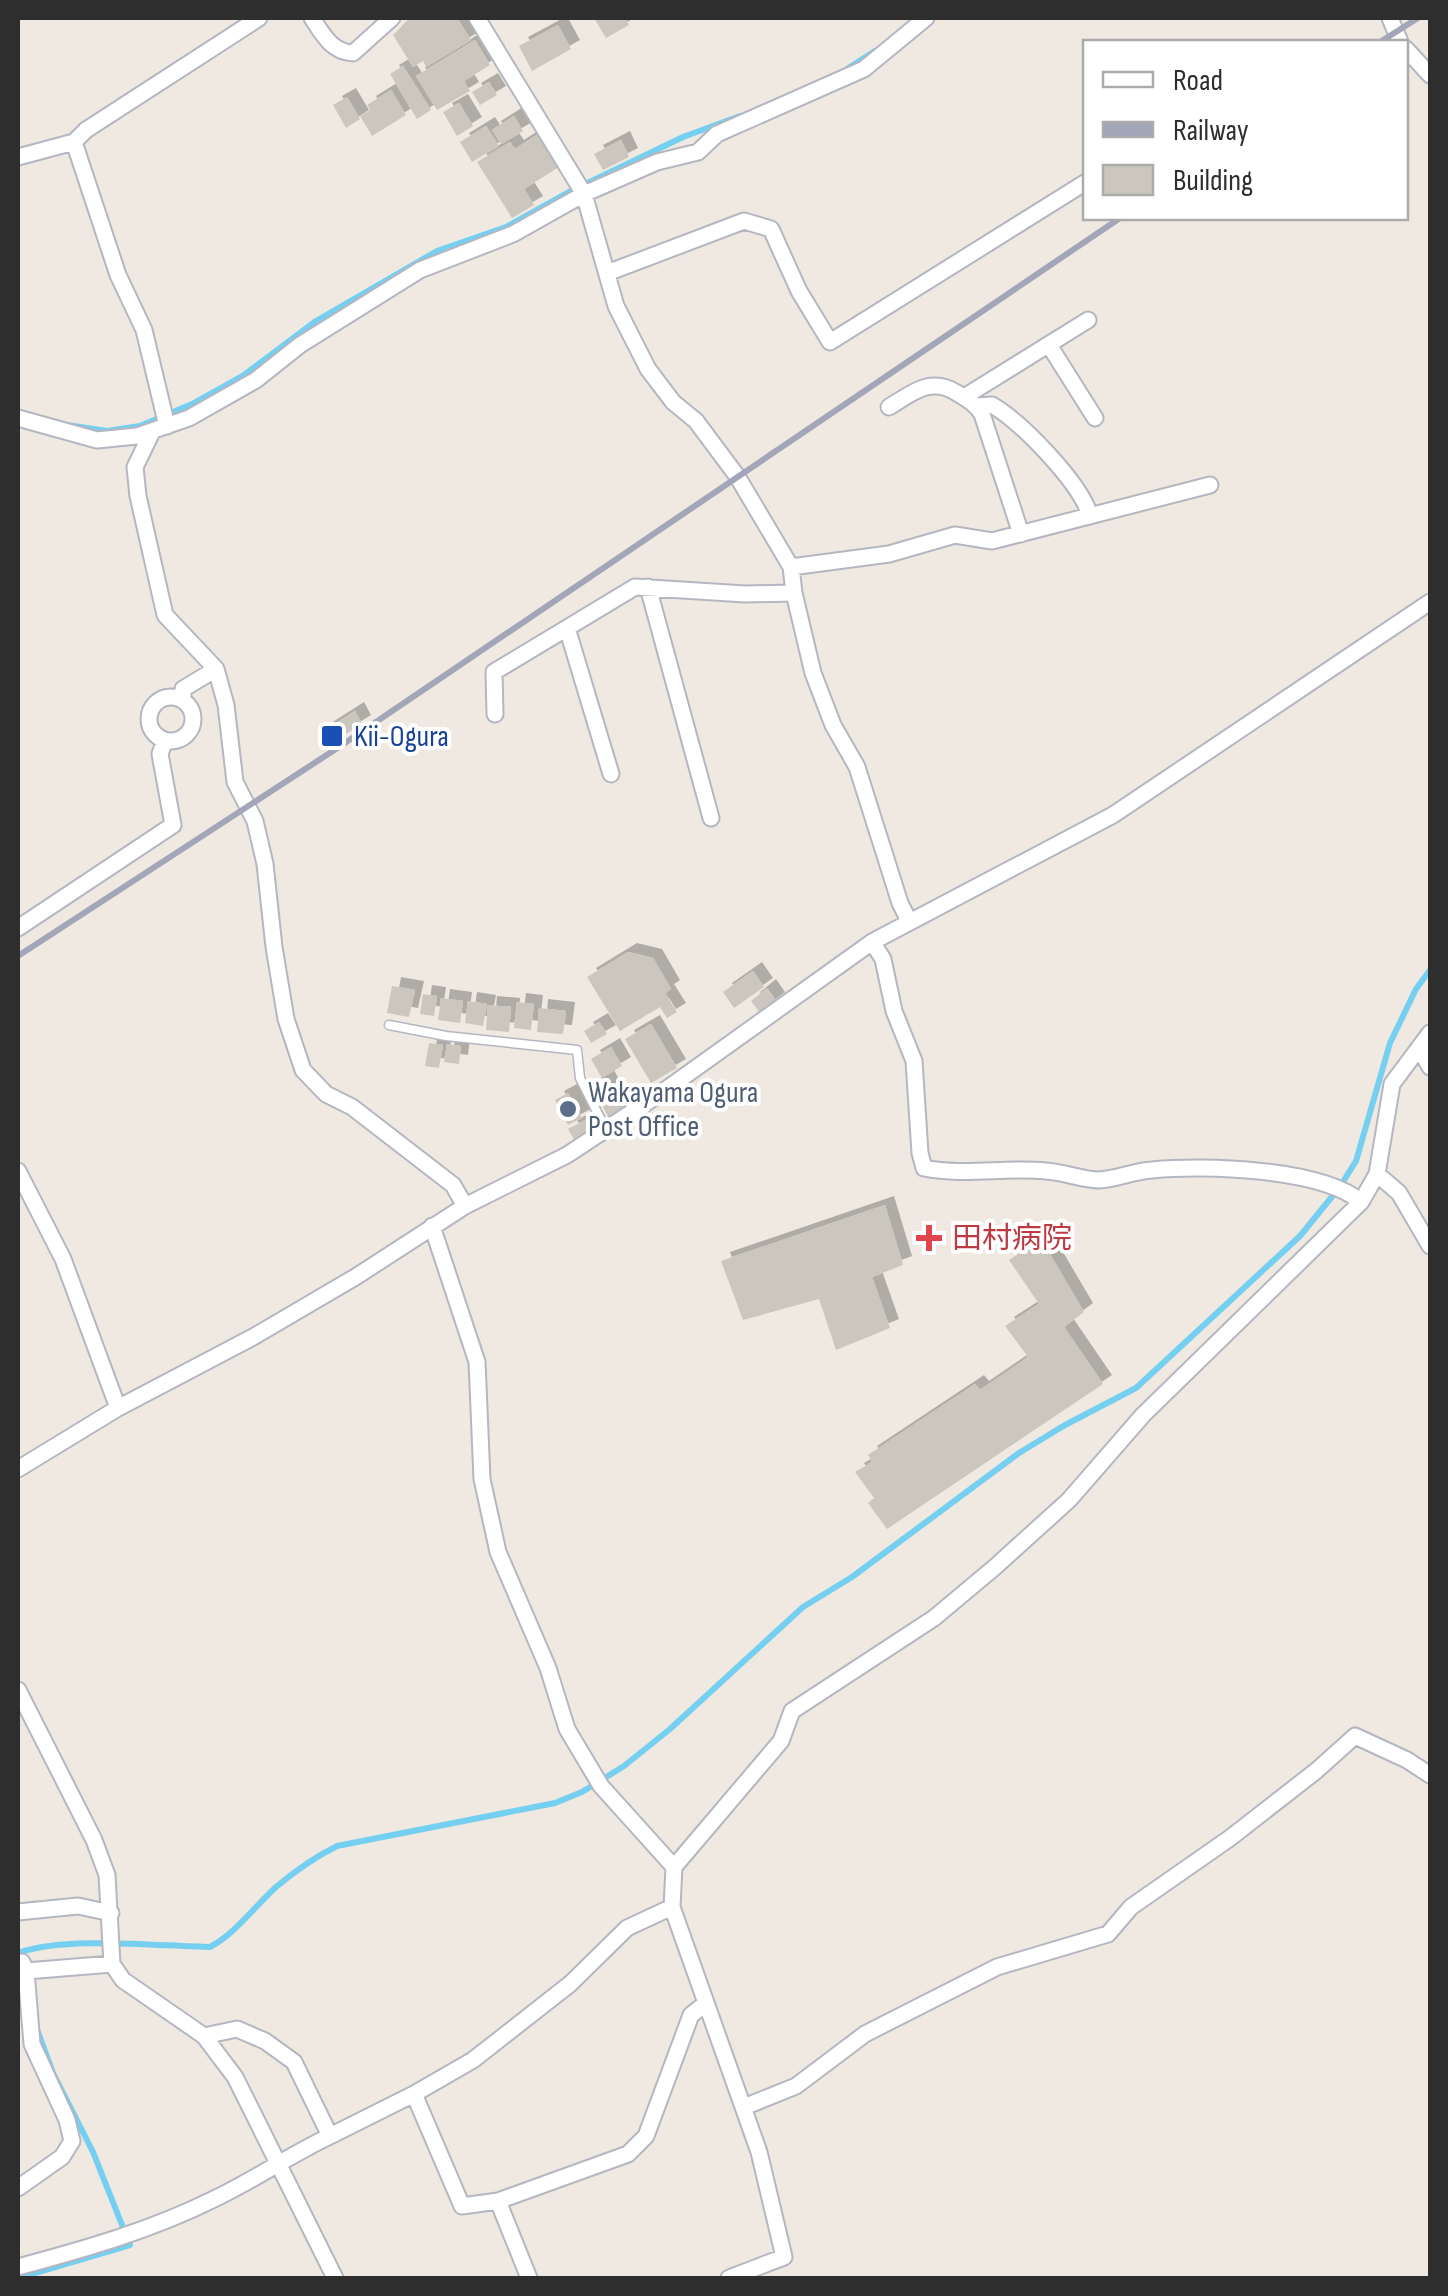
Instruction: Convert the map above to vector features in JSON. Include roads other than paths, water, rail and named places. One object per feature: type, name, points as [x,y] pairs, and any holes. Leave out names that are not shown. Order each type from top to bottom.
[{"type":"street","points":[[18,157],[74,142],[86,130],[259,18]]},
{"type":"street","points":[[312,18],[340,52],[354,53],[392,18]]},
{"type":"street","points":[[477,18],[584,194],[616,306],[648,369],[673,402],[696,421],[737,476],[791,567],[813,673],[833,725],[857,767],[900,903],[909,920]]},
{"type":"street","points":[[18,418],[97,440],[160,429],[256,380],[300,346],[420,270],[513,234],[584,194],[657,162],[698,152],[717,134],[864,69],[926,18]]},
{"type":"street","points":[[1408,51],[1430,75]]},
{"type":"street","points":[[74,142],[118,276],[144,330],[160,429],[136,467],[138,496],[165,615],[216,669],[226,705],[235,782],[255,821],[265,864],[286,1019],[303,1070],[326,1094],[352,1107],[453,1185],[465,1206]]},
{"type":"street","points":[[606,273],[744,221],[772,230],[799,291],[830,342],[1083,184]]},
{"type":"street","points":[[970,402],[1088,320]]},
{"type":"street","points":[[1049,345],[1095,418]]},
{"type":"street","points":[[890,407],[934,384],[946,386],[970,402],[982,414],[1021,534]]},
{"type":"street","points":[[970,402],[992,404],[1028,432],[1084,501],[1090,516]]},
{"type":"street","points":[[791,567],[889,554],[955,536],[985,542],[1210,484]]},
{"type":"street","points":[[648,586],[711,818]]},
{"type":"street","points":[[495,714],[494,672],[635,587],[794,593]]},
{"type":"street","points":[[18,1469],[118,1408],[253,1337],[357,1276],[465,1206],[568,1155],[872,942],[1113,815],[1430,602]]},
{"type":"street","points":[[567,628],[612,774]]},
{"type":"street","points":[[182,700],[183,689],[216,669]]},
{"type":"street","points":[[165,698],[182,700],[192,712],[192,724],[183,736],[166,740],[153,732],[150,713],[165,698]]},
{"type":"street","points":[[18,928],[174,825],[160,754],[166,740]]},
{"type":"street","points":[[872,942],[883,959],[894,1011],[914,1060],[924,1168],[942,1172],[1046,1171],[1098,1180],[1152,1170],[1269,1171],[1311,1180],[1357,1199]]},
{"type":"street","points":[[730,2278],[784,2257],[759,2152],[672,1907],[674,1867],[781,1740],[792,1711],[934,1618],[996,1567],[1069,1500],[1143,1415],[1357,1199],[1377,1174],[1392,1084],[1430,1033]]},
{"type":"street","points":[[1420,1048],[1430,1068]]},
{"type":"street","points":[[18,1171],[63,1259],[118,1408]]},
{"type":"street","points":[[1377,1174],[1399,1194],[1430,1246]]},
{"type":"street","points":[[432,1226],[477,1362],[482,1479],[498,1552],[548,1668],[568,1729],[589,1768],[674,1867]]},
{"type":"street","points":[[18,1690],[94,1840],[107,1875],[111,1960],[123,1980],[204,2036],[235,2077],[335,2278]]},
{"type":"street","points":[[744,2107],[796,2086],[866,2034],[997,1966],[1108,1934],[1131,1907],[1230,1838],[1355,1736],[1430,1775]]},
{"type":"street","points":[[18,1912],[78,1906],[112,1919]]},
{"type":"street","points":[[18,2267],[143,2230],[216,2198],[277,2162],[414,2094],[473,2060],[525,2020],[570,1984],[626,1928],[672,1907]]},
{"type":"street","points":[[18,2188],[62,2157],[72,2141],[67,2120],[32,2044],[22,1965],[111,1960]]},
{"type":"street","points":[[414,2094],[462,2206],[498,2201],[628,2154],[646,2136],[691,2015],[705,2004]]},
{"type":"street","points":[[204,2036],[238,2029],[265,2041],[294,2062],[330,2136]]},
{"type":"street","points":[[498,2201],[530,2278]]},
{"type":"street","points":[[773,2262],[781,2278]]},
{"type":"lane","points":[[389,1025],[446,1036],[576,1050],[580,1078],[606,1130]]},
{"type":"waterway","points":[[847,69],[875,51]]},
{"type":"waterway","points":[[67,425],[107,431],[140,426],[192,404],[244,375],[316,321],[437,251],[506,227],[683,137],[740,116]]},
{"type":"waterway","points":[[18,1953],[86,1943],[210,1947],[237,1927],[283,1881],[337,1846],[555,1803],[582,1792],[624,1766],[803,1607],[852,1577],[1019,1453],[1136,1388],[1300,1236],[1356,1161],[1390,1043],[1416,989],[1430,970]]},
{"type":"waterway","points":[[18,2278],[130,2245],[38,2032]]},
{"type":"railway","points":[[1383,40],[1418,18]]},
{"type":"railway","points":[[18,956],[339,747],[1117,220]]},
{"type":"place","name":"Kii-Ogura","points":[[332,736]]},
{"type":"place","name":"Wakayama Ogura Post Office","points":[[568,1109]]},
{"type":"place","name":"田村病院","points":[[929,1238]]}]
